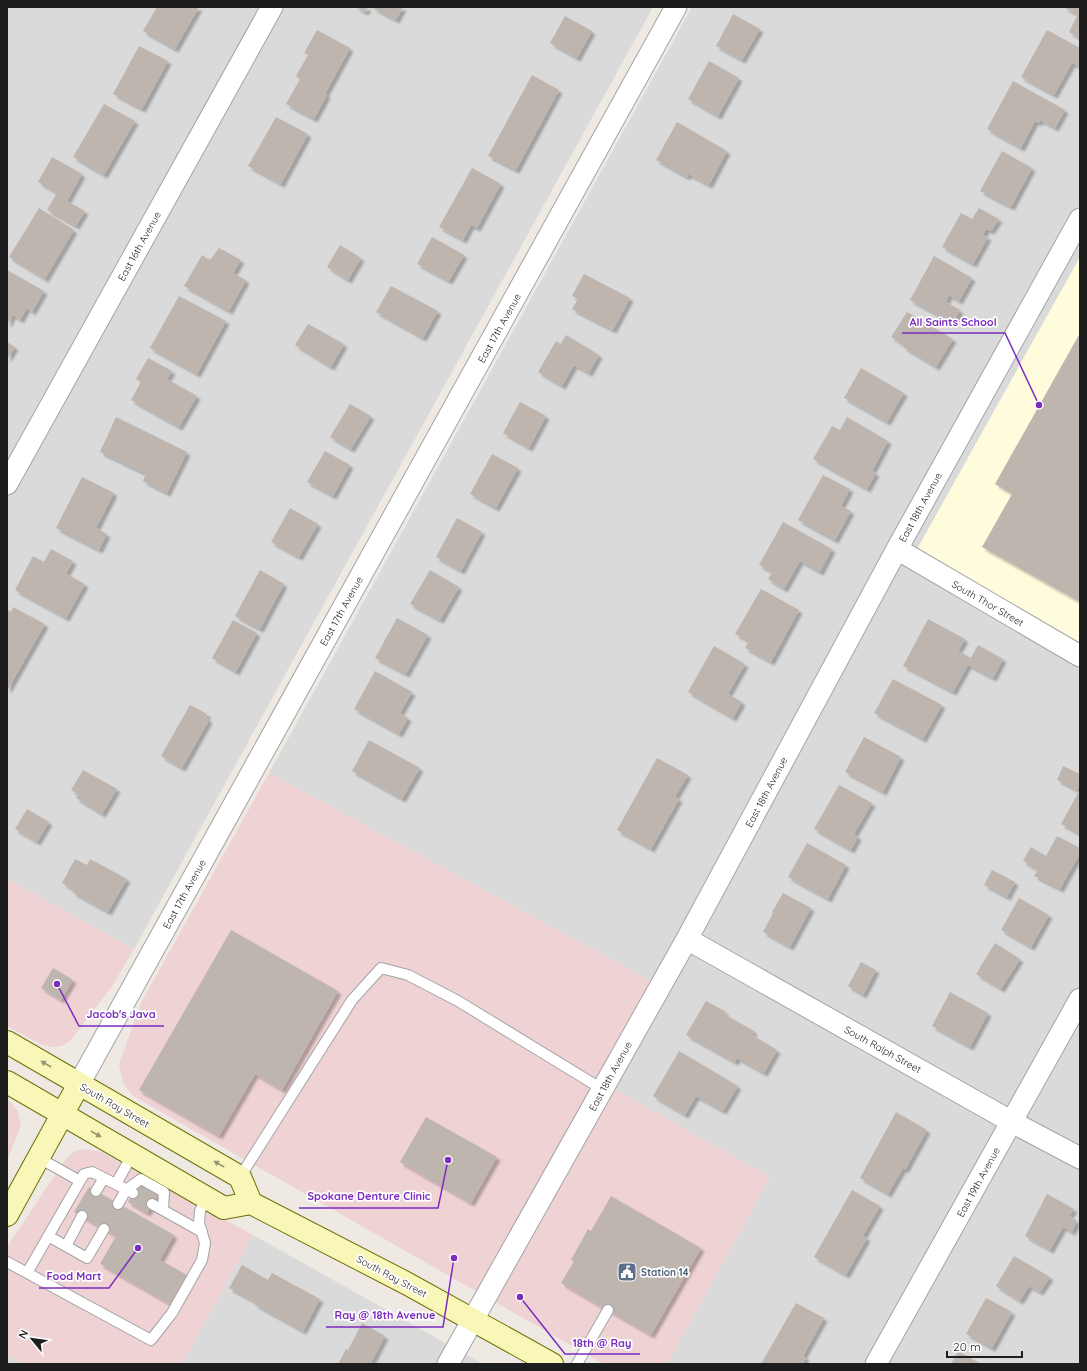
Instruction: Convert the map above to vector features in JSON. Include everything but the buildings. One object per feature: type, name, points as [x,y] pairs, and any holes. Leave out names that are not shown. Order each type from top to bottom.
[{"type":"main road","name":"South Ray Street","points":[[7,1042],[240,1177]]},
{"type":"main road","points":[[7,1082],[224,1208],[251,1203],[240,1177]]},
{"type":"main road","name":"East 17th Avenue","points":[[7,1215],[79,1084]]},
{"type":"main road","name":"South Ray Street","points":[[251,1203],[406,1283],[552,1364]]},
{"type":"street","name":"East 16th Avenue","points":[[7,484],[272,7]]},
{"type":"street","name":"East 17th Avenue","points":[[79,1084],[676,7]]},
{"type":"street","name":"East 18th Avenue","points":[[448,1364],[687,939],[897,549],[1080,219]]},
{"type":"street","name":"South Thor Street","points":[[897,549],[1080,656]]},
{"type":"street","name":"South Ralph Street","points":[[687,939],[1012,1122],[1080,1158]]},
{"type":"street","name":"East 19th Avenue","points":[[876,1364],[1080,999]]},
{"type":"lane","points":[[240,1177],[352,1000],[381,968],[408,975],[458,1000],[602,1089]]},
{"type":"lane","points":[[116,1184],[132,1155]]},
{"type":"lane","points":[[38,1158],[80,1181]]},
{"type":"lane","points":[[27,1273],[84,1174],[92,1172],[129,1192]]},
{"type":"lane","points":[[96,1191],[104,1178]]},
{"type":"lane","points":[[118,1204],[141,1179],[164,1192],[163,1210]]},
{"type":"lane","points":[[7,1262],[151,1340],[172,1313],[202,1260],[205,1243],[199,1223],[200,1211],[206,1198]]},
{"type":"lane","points":[[152,1204],[202,1232]]},
{"type":"lane","points":[[66,1246],[82,1216]]},
{"type":"lane","points":[[48,1236],[87,1258],[104,1229]]},
{"type":"lane","points":[[577,1364],[608,1310]]},
{"type":"shaded area","points":[[7,7],[653,7],[134,949],[7,879]]},
{"type":"shaded area","points":[[692,7],[1080,7],[1080,257],[915,553],[1080,645],[1080,1364],[667,1364],[770,1177],[614,1089],[668,990],[269,773]]},
{"type":"shaded area","points":[[1080,257],[1080,645],[915,553]]},
{"type":"shaded area","points":[[269,773],[668,990],[614,1089],[770,1177],[667,1364],[604,1364],[133,1096],[123,1083],[119,1064],[142,1001]]},
{"type":"shaded area","points":[[7,879],[134,949],[113,985],[71,1040],[62,1046],[52,1047],[40,1044],[7,1026]]},
{"type":"shaded area","points":[[7,1098],[18,1111],[21,1125],[7,1162]]},
{"type":"shaded area","points":[[88,1149],[101,1152],[253,1235],[182,1364],[23,1364],[7,1355],[7,1247],[65,1160],[75,1151]]},
{"type":"shaded area","points":[[253,1235],[483,1364],[182,1364]]},
{"type":"shaded area","points":[[7,1355],[23,1364],[7,1364]]},
{"type":"place","name":"All Saints School","points":[[1039,405]]},
{"type":"place","name":"Jacob's Java","points":[[57,984]]},
{"type":"place","name":"Spokane Denture Clinic","points":[[448,1160]]},
{"type":"place","name":"Food Mart","points":[[138,1248]]},
{"type":"place","name":"Ray @ 18th Avenue","points":[[454,1258]]},
{"type":"place","name":"Station 14","points":[[627,1272]]},
{"type":"place","name":"18th @ Ray","points":[[520,1297]]}]
